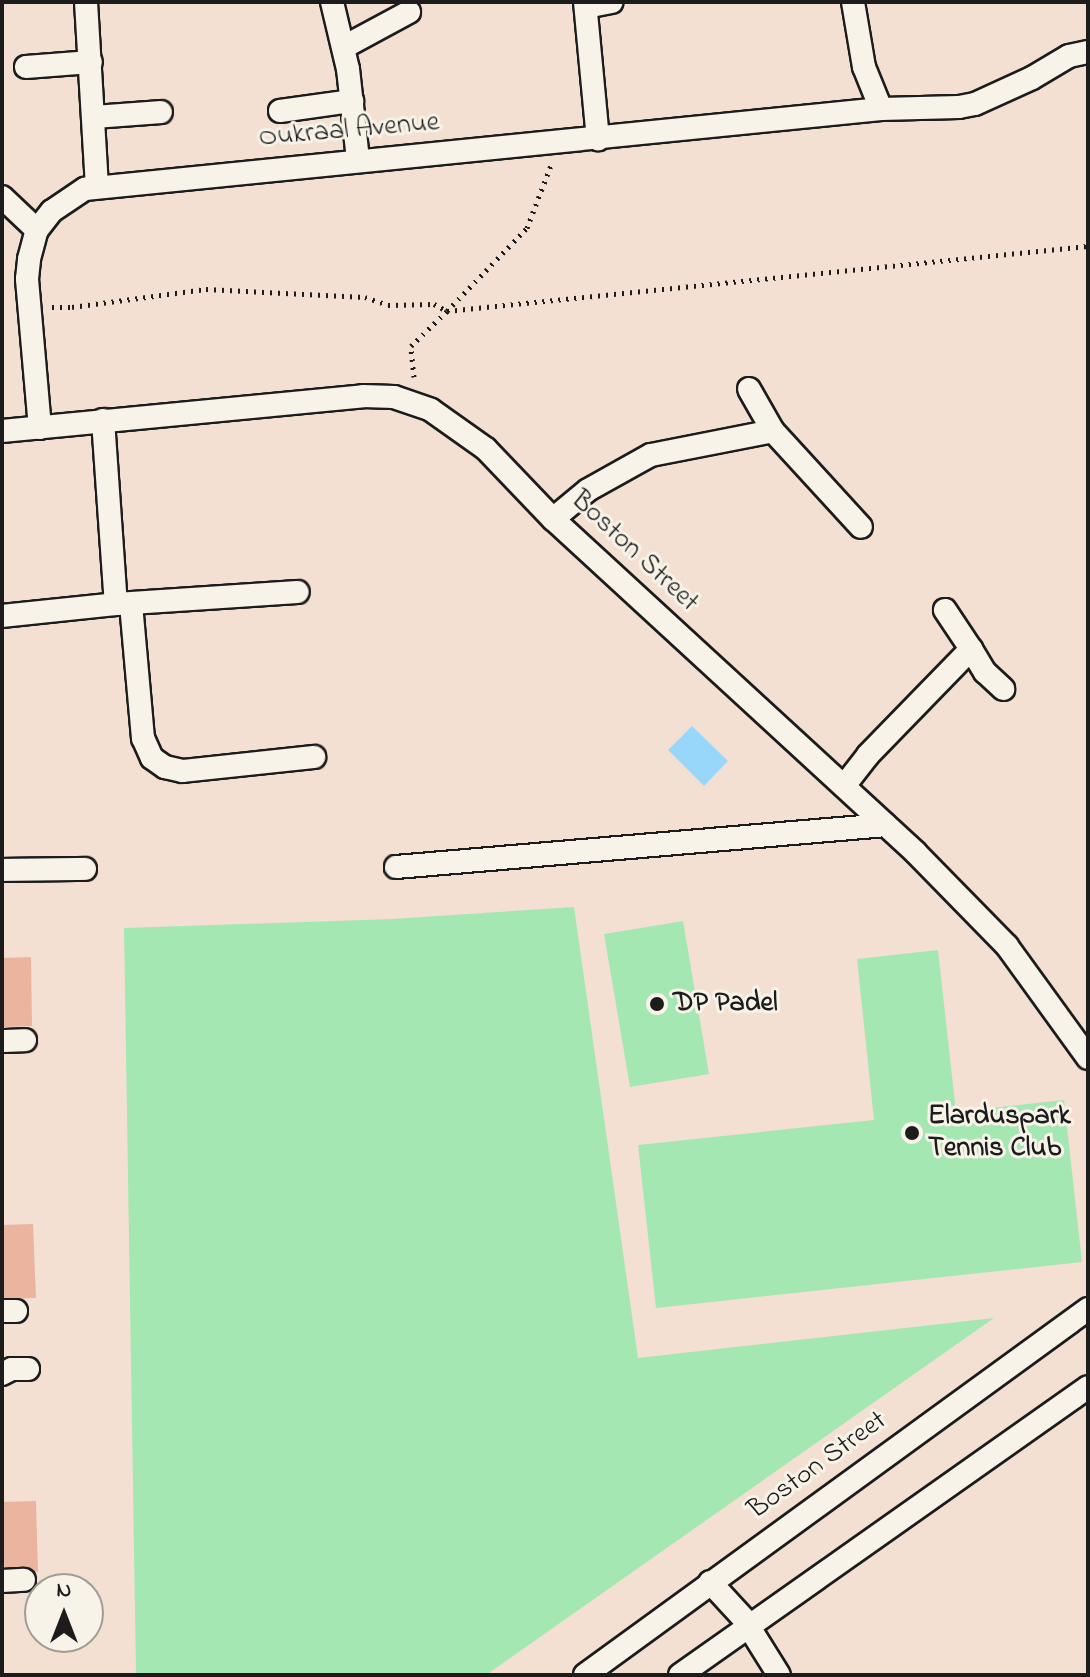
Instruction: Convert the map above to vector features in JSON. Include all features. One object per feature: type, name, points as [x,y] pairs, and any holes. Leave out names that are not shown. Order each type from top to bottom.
[{"type":"street","points":[[86,2],[97,185]]},
{"type":"street","points":[[332,2],[344,47],[358,159]]},
{"type":"street","points":[[598,139],[586,5],[612,2]]},
{"type":"street","points":[[853,2],[864,67],[881,109]]},
{"type":"street","points":[[344,47],[409,12]]},
{"type":"street","name":"Oukraal Avenue","points":[[37,230],[63,202],[97,185],[598,139],[881,109],[975,104],[1069,56],[1088,52]]},
{"type":"street","points":[[26,67],[91,62]]},
{"type":"street","points":[[280,111],[352,101]]},
{"type":"street","points":[[95,117],[161,112]]},
{"type":"street","points":[[2,197],[37,230],[29,259],[29,306],[40,428]]},
{"type":"street","points":[[749,389],[773,431],[861,527]]},
{"type":"street","name":"Boston Street","points":[[2,431],[363,396],[394,397],[416,402],[454,424],[486,449],[553,519],[885,825],[1007,946],[1088,1058]]},
{"type":"street","points":[[103,420],[123,604],[143,738],[152,758],[165,767],[183,771],[314,757]]},
{"type":"street","points":[[553,519],[588,490],[651,455],[773,431]]},
{"type":"street","points":[[2,616],[298,592]]},
{"type":"street","points":[[945,610],[985,672],[1003,689]]},
{"type":"street","points":[[844,786],[868,755],[971,649]]},
{"type":"street","points":[[396,867],[885,825]]},
{"type":"street","points":[[2,870],[85,869]]},
{"type":"street","name":"Boston Street","points":[[585,1675],[1086,1313]]},
{"type":"street","points":[[2,1374],[12,1369],[28,1369]]},
{"type":"street","points":[[680,1675],[1088,1387]]},
{"type":"street","points":[[710,1582],[733,1605],[779,1675]]},
{"type":"path","points":[[416,402],[411,346],[527,228],[560,142]]},
{"type":"path","points":[[29,306],[72,307],[206,289],[237,289],[365,297],[388,305],[434,304],[447,311],[1088,246]]},
{"type":"green space","points":[[574,907],[638,1358],[994,1318],[486,1675],[136,1675],[124,928],[392,919]]},
{"type":"green space","name":"DP Padel","points":[[683,921],[709,1074],[630,1087],[604,934]]},
{"type":"green space","name":"Elarduspark Tennis Club","points":[[938,950],[956,1112],[1064,1100],[1082,1262],[656,1308],[638,1145],[874,1120],[857,959]]},
{"type":"water","points":[[692,726],[728,761],[704,786],[668,750]]},
{"type":"building","points":[[31,957],[32,1026],[2,1027],[2,958]]},
{"type":"building","points":[[33,1224],[36,1298],[2,1299],[2,1225]]},
{"type":"building","points":[[36,1501],[38,1572],[2,1573],[2,1502]]},
{"type":"place","name":"DP Padel","points":[[657,1004]]},
{"type":"place","name":"Elarduspark Tennis Club","points":[[912,1133]]}]
